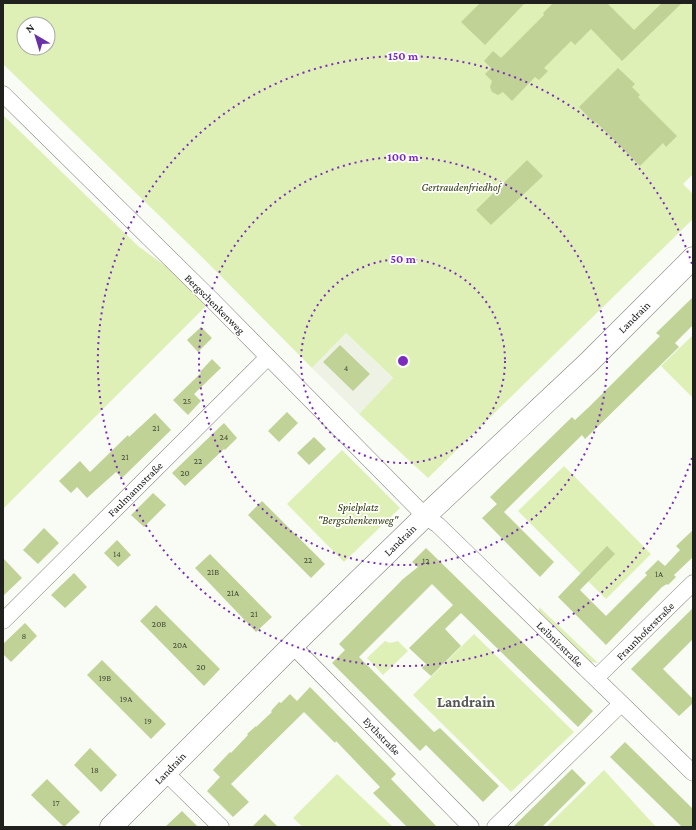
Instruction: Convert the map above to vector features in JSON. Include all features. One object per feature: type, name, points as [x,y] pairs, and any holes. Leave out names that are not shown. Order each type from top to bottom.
[{"type":"street","name":"Bergschenkenweg","points":[[3,94],[212,300],[425,516]]},
{"type":"street","name":"Landrain","points":[[111,827],[292,645],[425,516],[588,363],[693,258]]},
{"type":"street","name":"Faulmannstraße","points":[[3,621],[268,357]]},
{"type":"street","name":"Leibnizstraße","points":[[425,516],[438,525],[693,773]]},
{"type":"street","name":"Fraunhoferstraße","points":[[596,678],[693,583]]},
{"type":"street","name":"Eythstraße","points":[[292,645],[471,827]]},
{"type":"street","points":[[495,827],[621,704]]},
{"type":"street","points":[[166,773],[221,827]]},
{"type":"shaded area","points":[[346,333],[393,379],[359,414],[312,368]]},
{"type":"green space","name":"Gertraudenfriedhof","points":[[3,3],[693,3],[693,174],[683,184],[693,194],[693,219],[428,478],[359,414],[393,378],[346,333],[312,368],[205,260],[3,64]]},
{"type":"green space","points":[[3,115],[138,246],[212,300],[3,509]]},
{"type":"green space","points":[[693,335],[693,398],[661,366]]},
{"type":"green space","name":"Spielplatz \"Bergschenkenweg\"","points":[[342,450],[400,508],[344,562],[287,504]]},
{"type":"green space","points":[[564,466],[651,554],[606,599],[518,511]]},
{"type":"green space","points":[[539,607],[598,663],[590,662],[539,612]]},
{"type":"green space","points":[[474,634],[574,732],[511,792],[413,695]]},
{"type":"green space","points":[[385,641],[390,643],[398,641],[408,651],[383,675],[367,658]]},
{"type":"green space","points":[[604,770],[656,827],[546,827]]},
{"type":"green space","points":[[337,774],[393,827],[303,827],[293,818]]},
{"type":"building","points":[[480,3],[525,3],[485,45],[461,22]]},
{"type":"building","points":[[553,3],[607,3],[634,30],[662,3],[682,3],[622,61],[591,29],[575,45],[571,41],[544,68],[548,71],[539,80],[535,77],[512,101],[503,92],[498,95],[492,92],[490,87],[492,81],[485,74],[491,68],[484,61],[493,51],[501,58],[544,15],[543,13]]},
{"type":"building","points":[[618,68],[635,84],[632,87],[640,95],[638,97],[677,136],[666,147],[663,143],[640,166],[579,107]]},
{"type":"building","points":[[527,160],[543,176],[491,225],[476,210]]},
{"type":"building","points":[[693,297],[693,325],[675,343],[679,347],[585,439],[582,435],[504,512],[554,562],[540,577],[482,518],[497,504],[490,497],[572,417],[575,420],[590,406],[660,336],[656,333]]},
{"type":"building","points":[[201,327],[212,338],[198,352],[187,340]]},
{"type":"building","points":[[340,345],[370,374],[353,391],[323,362]]},
{"type":"building","points":[[212,359],[221,368],[194,394],[201,401],[188,415],[173,400],[201,373],[200,372]]},
{"type":"building","points":[[287,412],[298,423],[279,442],[268,431]]},
{"type":"building","points":[[155,413],[171,430],[122,478],[116,472],[87,498],[77,487],[71,493],[59,481],[80,461],[90,472],[128,435],[129,437]]},
{"type":"building","points":[[224,423],[237,438],[185,486],[172,473]]},
{"type":"building","points":[[314,437],[326,449],[309,465],[297,453]]},
{"type":"building","points":[[153,493],[166,505],[144,527],[131,515]]},
{"type":"building","points":[[262,501],[325,564],[311,578],[248,515]]},
{"type":"building","points":[[44,528],[59,543],[38,564],[23,550]]},
{"type":"building","points":[[693,530],[693,557],[674,575],[676,577],[668,585],[667,584],[662,587],[606,645],[558,597],[607,546],[615,554],[580,590],[606,616],[647,575],[645,573],[658,560],[665,566],[680,550],[676,546]]},
{"type":"building","points":[[117,540],[131,555],[118,567],[104,553]]},
{"type":"building","points":[[426,548],[593,711],[578,727],[461,613],[445,629],[461,646],[431,676],[422,668],[426,664],[409,648],[453,605],[432,584],[359,657],[434,732],[440,728],[499,786],[483,802],[426,745],[420,751],[332,663],[345,650],[339,644],[403,579],[418,567],[412,562]]},
{"type":"building","points":[[210,554],[272,617],[256,632],[195,568]]},
{"type":"building","points":[[3,558],[22,578],[3,596]]},
{"type":"building","points":[[74,573],[87,587],[65,608],[51,595]]},
{"type":"building","points":[[156,605],[220,669],[204,686],[140,621]]},
{"type":"building","points":[[693,608],[693,639],[663,669],[693,699],[693,703],[679,716],[631,669]]},
{"type":"building","points":[[25,623],[37,636],[11,662],[3,654],[3,644]]},
{"type":"building","points":[[102,660],[166,724],[151,739],[87,675]]},
{"type":"building","points":[[310,687],[396,774],[391,779],[437,827],[407,827],[373,793],[380,787],[336,741],[335,743],[304,712],[231,784],[249,802],[233,817],[207,791],[220,777],[213,770],[248,735],[247,734],[272,712],[271,711],[279,702],[281,703],[290,694],[297,701]]},
{"type":"building","points":[[625,742],[693,809],[693,827],[682,827],[610,757]]},
{"type":"building","points":[[90,748],[117,775],[101,792],[74,765]]},
{"type":"building","points":[[572,769],[586,783],[542,827],[513,827]]},
{"type":"building","points":[[47,779],[80,812],[64,827],[31,795]]},
{"type":"building","points":[[182,811],[198,827],[165,827]]},
{"type":"building","points":[[265,814],[278,827],[252,827]]},
{"type":"district","name":"Landrain","points":[[466,702]]}]
